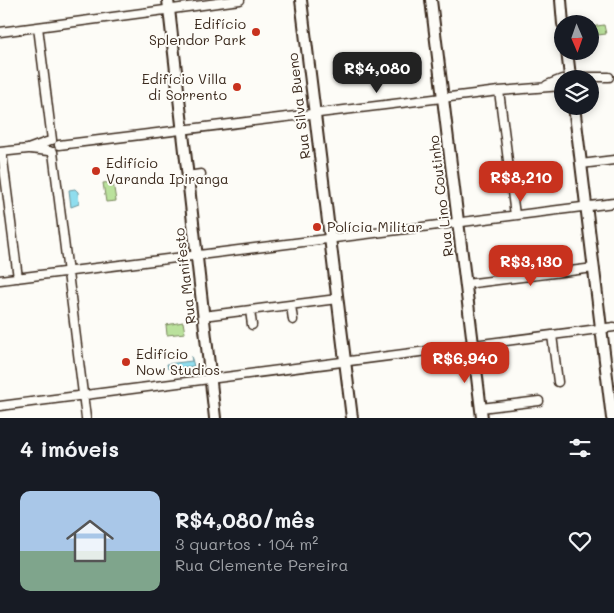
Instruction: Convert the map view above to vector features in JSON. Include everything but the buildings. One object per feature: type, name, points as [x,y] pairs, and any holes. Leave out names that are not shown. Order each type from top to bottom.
[{"type":"main road","name":"Rua Silva Bueno","points":[[300,0],[352,418]]},
{"type":"main road","name":"Rua Lino Coutinho","points":[[431,0],[482,413]]},
{"type":"main road","points":[[560,0],[562,15]]},
{"type":"main road","name":"Rua Manifesto","points":[[168,4],[215,418]]},
{"type":"main road","points":[[575,115],[612,418]]},
{"type":"street","points":[[0,32],[168,4],[240,0]]},
{"type":"street","points":[[38,27],[49,141],[46,147],[51,151],[86,418]]},
{"type":"street","points":[[599,77],[612,77]]},
{"type":"street","points":[[599,80],[612,77]]},
{"type":"street","points":[[542,86],[554,82]]},
{"type":"street","points":[[28,149],[49,141],[59,145],[314,113],[554,86]]},
{"type":"street","points":[[499,91],[515,215]]},
{"type":"street","points":[[18,278],[1,152],[28,149],[51,151],[57,150],[59,145]]},
{"type":"street","points":[[581,164],[614,160]]},
{"type":"street","points":[[187,176],[201,174]]},
{"type":"street","points":[[0,280],[614,203]]},
{"type":"street","points":[[466,284],[594,268]]},
{"type":"street","points":[[203,316],[337,299]]},
{"type":"street","points":[[291,305],[293,320]]},
{"type":"street","points":[[250,310],[252,325]]},
{"type":"street","points":[[0,406],[614,327]]},
{"type":"street","points":[[552,335],[558,382]]},
{"type":"street","points":[[482,413],[539,401]]},
{"type":"green space","points":[[604,25],[606,34],[599,35],[599,26]]},
{"type":"green space","points":[[113,182],[116,201],[106,202],[103,183]]},
{"type":"green space","points":[[183,322],[185,333],[167,335],[166,325]]},
{"type":"water","points":[[75,189],[78,192],[79,204],[71,207],[69,190]]},
{"type":"water","points":[[191,356],[194,366],[168,369],[167,364],[192,361]]},
{"type":"place","name":"Edifício Splendor Park","points":[[256,32]]},
{"type":"place","name":"Edifício Villa di Sorrento","points":[[237,87]]},
{"type":"place","name":"Edifício Varanda Ipiranga","points":[[96,171]]},
{"type":"place","name":"Polícia Militar","points":[[317,227]]},
{"type":"place","name":"Edifício Now Studios","points":[[126,362]]}]
